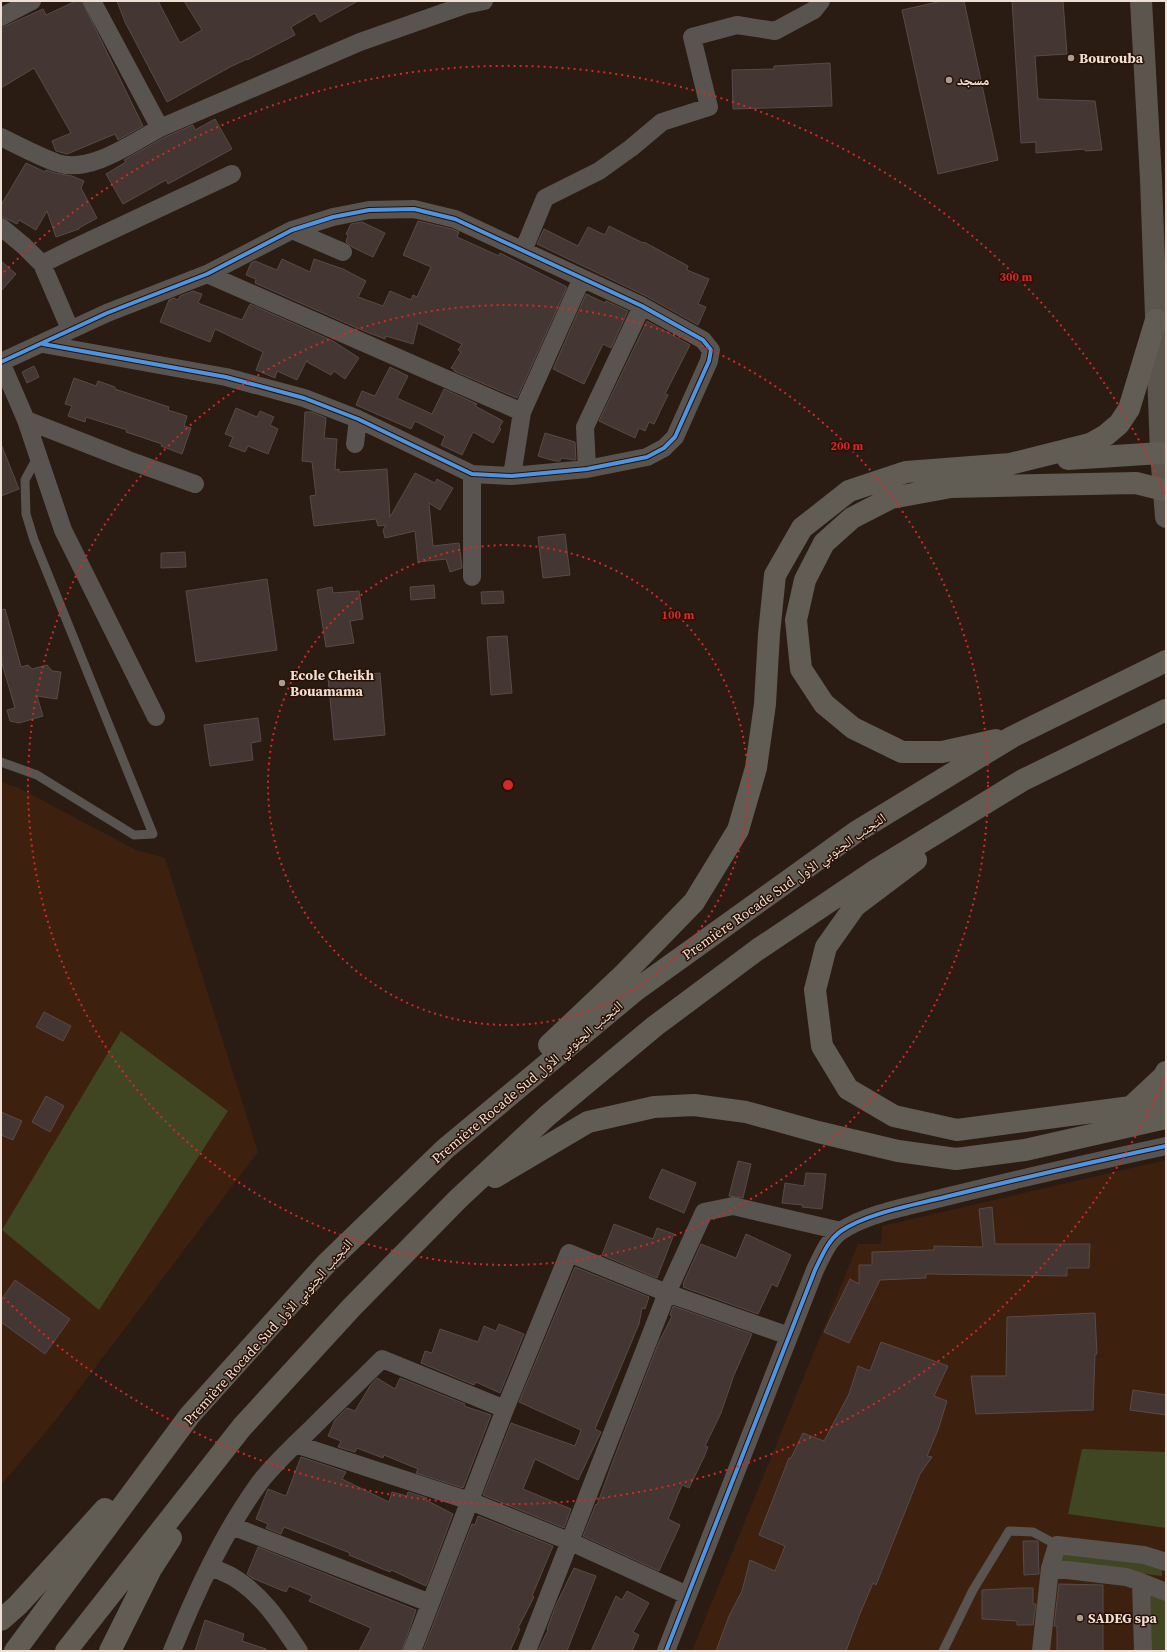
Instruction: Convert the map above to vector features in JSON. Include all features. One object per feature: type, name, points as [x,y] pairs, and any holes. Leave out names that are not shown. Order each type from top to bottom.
[{"type":"highway","points":[[1010,464],[1090,444],[1106,435],[1119,424],[1129,409],[1156,320]]},
{"type":"highway","points":[[445,1149],[549,1045],[624,974],[694,902],[738,830],[756,768],[765,704],[769,634],[775,575],[802,528],[849,491],[906,472],[1161,453]]},
{"type":"highway","points":[[1012,737],[942,752],[902,752],[853,728],[824,704],[801,669],[796,620],[805,580],[824,543],[852,518],[891,498],[951,487],[1136,483],[1164,490]]},
{"type":"highway","name":"Première Rocade Sud التجنب الجنوبي الأول","points":[[15,1651],[190,1415],[325,1265],[445,1149],[636,990],[856,832],[1012,737],[1166,661]]},
{"type":"highway","points":[[66,1651],[242,1426],[351,1308],[458,1199],[547,1116],[649,1031],[757,950],[876,870],[1023,780],[1166,710]]},
{"type":"highway","points":[[1023,780],[855,906],[826,947],[815,990],[822,1046],[848,1089],[894,1116],[956,1130],[1131,1107],[1166,1097]]},
{"type":"highway","points":[[1131,1107],[1164,1076],[1166,1072]]},
{"type":"highway","points":[[458,1199],[588,1122],[654,1107],[694,1105],[746,1112],[818,1132],[898,1151],[956,1159],[1025,1150],[1166,1118]]},
{"type":"highway","points":[[1,1620],[18,1606],[190,1415]]},
{"type":"highway","points":[[110,1651],[151,1569],[242,1426]]},
{"type":"main road","points":[[1141,1],[1151,179],[1161,453],[1166,516]]},
{"type":"street","points":[[1,17],[32,1]]},
{"type":"street","points":[[92,1],[160,128]]},
{"type":"street","points":[[1,137],[58,163],[76,166],[99,160],[160,128],[360,42],[465,5],[484,1]]},
{"type":"street","points":[[523,251],[545,198],[599,171],[631,148],[662,122],[709,107],[692,37],[737,25],[776,31],[814,10],[821,1]]},
{"type":"street","points":[[42,264],[232,174]]},
{"type":"street","points":[[43,344],[226,377],[304,398],[397,436],[472,474],[512,476],[587,469],[647,457],[664,448],[675,437],[709,361],[711,350],[703,340],[642,306],[455,219],[414,209],[369,210],[333,217],[292,230],[207,274],[107,313],[70,329],[43,344],[1,362],[26,420],[39,455],[63,530],[156,717]]},
{"type":"street","points":[[1,227],[24,246],[42,264],[70,329]]},
{"type":"street","points":[[292,230],[343,252]]},
{"type":"street","points":[[207,274],[522,412]]},
{"type":"street","points":[[512,476],[522,412],[582,278]]},
{"type":"street","points":[[587,469],[585,427],[642,306]]},
{"type":"street","points":[[355,444],[358,419]]},
{"type":"street","points":[[26,420],[128,460],[195,484]]},
{"type":"street","points":[[472,474],[472,577]]},
{"type":"street","points":[[666,1651],[814,1270],[828,1244],[840,1231],[855,1223],[887,1212],[1058,1169],[1166,1146]]},
{"type":"street","points":[[528,1651],[667,1293],[704,1212],[733,1206],[840,1231]]},
{"type":"street","points":[[412,1651],[505,1409],[570,1254],[667,1293],[789,1336]]},
{"type":"street","points":[[172,1651],[189,1609],[210,1566],[232,1526],[261,1481],[295,1444],[382,1359],[505,1409]]},
{"type":"street","points":[[295,1444],[470,1501],[571,1542],[687,1594]]},
{"type":"street","points":[[232,1526],[430,1603]]},
{"type":"street","points":[[1041,1651],[1050,1568],[1056,1545],[1144,1555],[1166,1562]]},
{"type":"street","points":[[210,1566],[233,1577],[258,1597],[288,1633],[298,1651]]},
{"type":"street","points":[[1050,1568],[1126,1577],[1166,1592]]},
{"type":"street","points":[[1141,1582],[1144,1651]]},
{"type":"lane","points":[[1,762],[37,775],[134,835],[153,834],[34,540],[26,514],[24,480],[39,455]]},
{"type":"lane","points":[[943,1651],[973,1590],[1009,1531],[1034,1532],[1056,1545]]},
{"type":"shaded area","points":[[1,782],[19,788],[136,850],[165,858],[258,1152],[55,1421],[1,1485]]},
{"type":"shaded area","points":[[1166,1160],[1166,1651],[692,1651],[858,1244],[881,1244],[882,1226]]},
{"type":"green space","points":[[121,1031],[228,1111],[99,1310],[2,1230]]},
{"type":"green space","points":[[1082,1449],[1166,1452],[1166,1528],[1068,1514]]},
{"type":"green space","points":[[1063,1545],[1162,1551],[1162,1576],[1060,1564]]},
{"type":"green space","points":[[1147,1587],[1166,1589],[1166,1651],[1140,1651]]},
{"type":"building","points":[[76,1],[82,1],[143,126],[118,140],[115,134],[67,154],[56,151],[52,141],[71,133],[34,68],[1,88],[1,28],[43,9],[46,15]]},
{"type":"building","points":[[117,1],[158,1],[180,43],[202,30],[184,1],[358,1],[320,22],[315,13],[291,27],[295,35],[247,60],[230,67],[167,102],[125,22]]},
{"type":"building","points":[[942,1],[964,1],[998,160],[938,174],[902,10]]},
{"type":"building","points":[[1012,1],[1063,1],[1067,54],[1035,56],[1038,99],[1095,101],[1102,150],[1085,151],[1085,149],[1036,153],[1036,142],[1021,143]]},
{"type":"building","points":[[830,63],[832,106],[733,109],[732,70],[774,69],[774,66]]},
{"type":"building","points":[[215,119],[232,149],[168,184],[166,180],[123,204],[106,174],[126,162],[124,160],[165,137],[193,125],[195,130]]},
{"type":"building","points":[[26,163],[45,172],[46,170],[72,176],[84,181],[81,188],[97,218],[79,229],[56,237],[47,211],[36,230],[19,220],[17,224],[1,216],[1,205]]},
{"type":"building","points":[[418,221],[459,232],[457,237],[499,256],[500,253],[567,287],[517,398],[454,371],[454,369],[451,368],[461,352],[458,350],[462,344],[418,323],[413,344],[386,336],[385,339],[255,283],[256,279],[246,275],[251,263],[255,261],[277,270],[282,259],[310,272],[314,259],[343,269],[366,281],[358,297],[383,306],[390,291],[411,300],[413,295],[417,297],[431,267],[403,255]]},
{"type":"building","points":[[362,222],[385,233],[373,257],[352,247],[346,242],[348,235],[346,234],[351,224]]},
{"type":"building","points":[[609,226],[643,243],[644,242],[688,266],[687,270],[709,279],[698,304],[706,307],[698,325],[646,296],[537,244],[544,229],[578,246],[588,227],[605,235]]},
{"type":"building","points":[[1,261],[16,274],[1,291]]},
{"type":"building","points":[[193,291],[202,294],[198,303],[242,320],[250,304],[333,341],[359,358],[345,379],[334,371],[331,375],[307,362],[307,360],[297,380],[277,371],[275,378],[256,370],[263,352],[215,329],[210,342],[160,322],[169,300],[174,298],[178,300],[180,296]]},
{"type":"building","points":[[586,294],[605,303],[606,301],[628,311],[611,348],[603,344],[584,384],[553,369]]},
{"type":"building","points":[[647,321],[690,345],[665,394],[668,395],[654,424],[649,422],[645,431],[639,428],[635,438],[599,421]]},
{"type":"building","points":[[34,366],[39,377],[27,383],[22,372]]},
{"type":"building","points":[[390,367],[408,376],[397,398],[432,414],[444,389],[477,404],[475,406],[503,421],[499,428],[501,429],[493,443],[473,432],[462,455],[441,445],[445,436],[415,421],[411,429],[356,405],[362,391],[375,396]]},
{"type":"building","points":[[74,378],[96,386],[98,381],[115,387],[115,389],[169,407],[168,410],[187,416],[184,426],[191,428],[182,454],[161,446],[162,444],[126,432],[127,430],[86,417],[85,422],[68,416],[72,406],[65,404]]},
{"type":"building","points":[[236,408],[257,417],[260,411],[274,417],[270,425],[278,429],[268,454],[248,446],[245,452],[229,446],[233,437],[225,434]]},
{"type":"building","points":[[305,412],[312,412],[326,418],[324,438],[337,439],[335,470],[339,469],[339,472],[387,469],[390,517],[415,473],[435,483],[437,479],[453,488],[440,510],[429,503],[433,546],[459,543],[462,568],[450,572],[446,559],[418,562],[415,531],[385,538],[383,530],[386,525],[378,526],[376,519],[314,526],[310,496],[316,495],[312,462],[302,461]]},
{"type":"building","points":[[545,433],[575,442],[576,460],[561,458],[560,461],[555,461],[538,456]]},
{"type":"building","points":[[1,444],[19,489],[1,496]]},
{"type":"building","points":[[565,534],[570,575],[543,578],[538,537]]},
{"type":"building","points":[[185,552],[186,567],[161,568],[161,553]]},
{"type":"building","points":[[267,579],[277,650],[196,662],[186,591]]},
{"type":"building","points":[[434,585],[435,598],[411,600],[410,587]]},
{"type":"building","points":[[332,587],[333,593],[359,591],[363,619],[350,621],[354,643],[326,647],[317,590]]},
{"type":"building","points":[[503,591],[504,603],[482,604],[481,592]]},
{"type":"building","points":[[5,609],[21,667],[28,665],[32,669],[47,665],[52,671],[61,672],[57,699],[37,696],[43,716],[19,723],[10,721],[7,710],[15,708],[1,660],[1,610]]},
{"type":"building","points":[[507,636],[512,693],[491,695],[487,637]]},
{"type":"building","points":[[380,673],[385,735],[334,740],[328,678]]},
{"type":"building","points":[[258,718],[261,741],[251,743],[253,760],[210,766],[204,725]]},
{"type":"building","points":[[44,1012],[71,1026],[63,1041],[36,1027]]},
{"type":"building","points":[[46,1096],[64,1106],[50,1132],[32,1122]]},
{"type":"building","points":[[1,1112],[22,1121],[13,1140],[1,1135]]},
{"type":"building","points":[[738,1161],[751,1164],[743,1198],[729,1196]]},
{"type":"building","points":[[662,1169],[696,1183],[684,1213],[649,1198]]},
{"type":"building","points":[[806,1173],[826,1174],[822,1209],[782,1203],[785,1183],[804,1186]]},
{"type":"building","points":[[992,1207],[995,1244],[1090,1244],[1089,1268],[1067,1268],[1067,1276],[926,1274],[926,1278],[880,1280],[849,1343],[824,1332],[850,1279],[859,1284],[859,1265],[872,1265],[872,1252],[934,1250],[934,1246],[983,1247],[979,1209]]},
{"type":"building","points":[[614,1224],[653,1239],[657,1228],[674,1234],[657,1278],[602,1255]]},
{"type":"building","points":[[746,1234],[791,1255],[777,1287],[772,1284],[758,1314],[683,1287],[701,1244],[736,1258]]},
{"type":"building","points":[[575,1267],[649,1297],[645,1309],[642,1308],[639,1324],[595,1429],[601,1432],[578,1480],[535,1459],[523,1489],[571,1509],[564,1528],[483,1495],[511,1423],[575,1446],[581,1430],[519,1402]]},
{"type":"building","points":[[15,1280],[70,1319],[45,1354],[1,1322],[1,1300]]},
{"type":"building","points":[[673,1306],[752,1334],[734,1375],[721,1413],[705,1446],[708,1447],[704,1457],[689,1488],[682,1485],[668,1519],[680,1525],[659,1571],[583,1536],[596,1504],[597,1505],[658,1344],[672,1316],[670,1315]]},
{"type":"building","points":[[1095,1313],[1097,1354],[1095,1354],[1093,1410],[976,1414],[971,1376],[1006,1376],[1007,1317]]},
{"type":"building","points":[[499,1324],[524,1334],[500,1393],[476,1382],[474,1385],[421,1363],[425,1351],[432,1353],[440,1329],[478,1342],[484,1326],[496,1331]]},
{"type":"building","points":[[881,1342],[948,1366],[934,1396],[947,1401],[938,1430],[927,1456],[932,1457],[920,1474],[876,1585],[873,1583],[846,1651],[716,1651],[729,1616],[742,1591],[750,1560],[775,1571],[785,1546],[759,1535],[789,1458],[791,1458],[803,1433],[824,1441],[849,1394],[858,1366],[870,1371]]},
{"type":"building","points":[[377,1378],[395,1389],[400,1378],[465,1404],[464,1406],[491,1415],[463,1488],[416,1473],[418,1469],[384,1455],[383,1458],[357,1448],[355,1452],[338,1447],[341,1441],[328,1436],[335,1420],[347,1408],[355,1411],[370,1386]]},
{"type":"building","points":[[1133,1390],[1166,1395],[1166,1415],[1130,1410]]},
{"type":"building","points":[[301,1457],[346,1472],[342,1479],[389,1502],[392,1492],[407,1496],[408,1492],[427,1498],[426,1500],[453,1514],[426,1586],[391,1570],[390,1572],[349,1555],[350,1553],[284,1527],[281,1534],[266,1528],[268,1524],[256,1519],[268,1489],[286,1496]]},
{"type":"building","points":[[478,1516],[553,1546],[532,1596],[534,1597],[518,1628],[520,1629],[510,1651],[423,1651],[472,1524],[475,1525]]},
{"type":"building","points":[[1023,1541],[1038,1541],[1039,1574],[1024,1575]]},
{"type":"building","points":[[258,1547],[416,1610],[402,1651],[359,1651],[371,1628],[309,1601],[312,1596],[289,1586],[286,1592],[252,1578],[247,1574]]},
{"type":"building","points":[[574,1568],[596,1576],[567,1651],[538,1651],[548,1630],[547,1629],[556,1605]]},
{"type":"building","name":"SADEG spa","points":[[1059,1584],[1103,1585],[1103,1651],[1057,1651],[1057,1626],[1054,1626]]},
{"type":"building","points":[[1033,1588],[1033,1604],[1036,1604],[1033,1625],[1017,1625],[1017,1621],[982,1619],[982,1590]]},
{"type":"building","points":[[627,1591],[649,1603],[633,1632],[639,1635],[632,1651],[591,1651],[616,1596],[622,1600]]},
{"type":"building","points":[[205,1620],[244,1634],[242,1641],[266,1649],[266,1651],[195,1651]]},
{"type":"cycle path","points":[[1,362],[107,313],[207,274],[292,230],[333,217],[369,210],[414,209],[455,219],[642,306],[703,340],[711,350],[709,361],[675,437],[664,448],[647,457],[587,469],[512,476],[472,474],[358,419],[304,398],[226,377],[43,344]]},
{"type":"cycle path","points":[[666,1651],[815,1270],[832,1239],[841,1231],[864,1219],[891,1210],[1027,1177],[1166,1146]]},
{"type":"place","name":"Bourouba","points":[[1071,58]]},
{"type":"place","name":"مسجد","points":[[949,80]]},
{"type":"place","name":"Ecole Cheikh Bouamama","points":[[282,683]]},
{"type":"place","name":"SADEG spa","points":[[1080,1618]]}]
